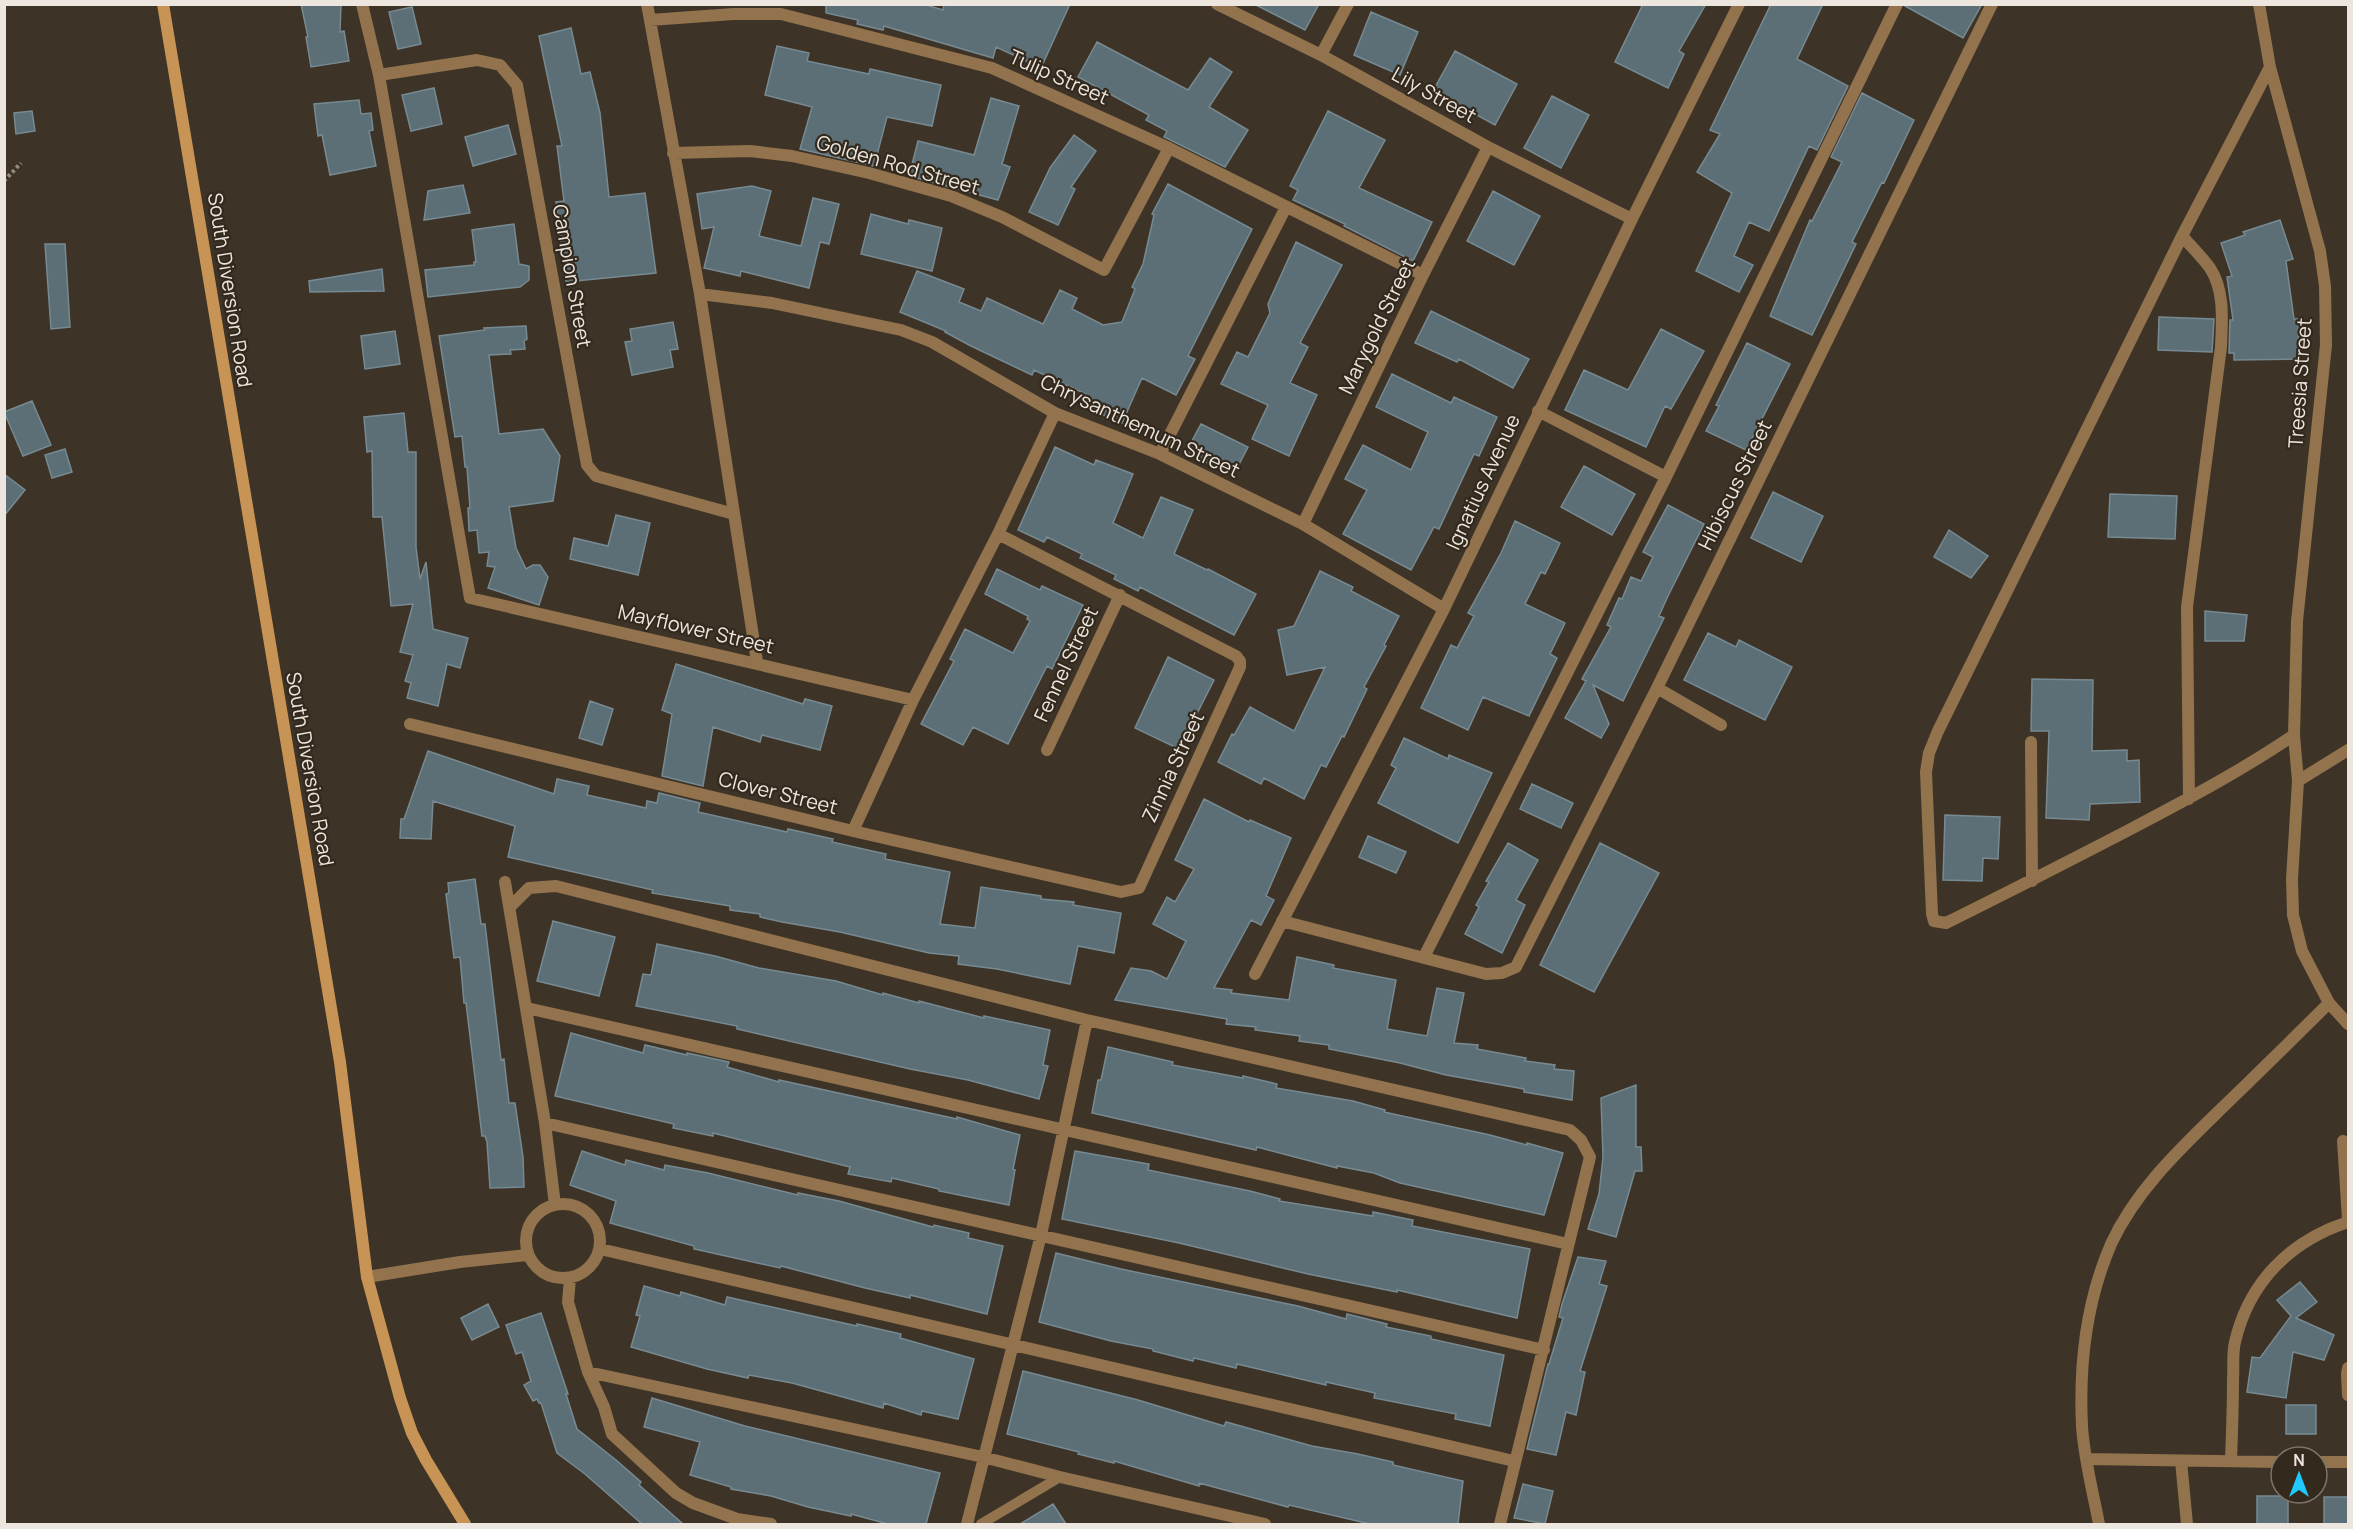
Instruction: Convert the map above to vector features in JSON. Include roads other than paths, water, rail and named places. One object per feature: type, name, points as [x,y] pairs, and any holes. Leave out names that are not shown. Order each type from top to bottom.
[{"type":"main road","name":"South Diversion Road","points":[[163,4],[340,1062],[367,1277],[400,1398],[412,1433],[465,1524]]},
{"type":"street","points":[[362,4],[379,75]]},
{"type":"street","points":[[647,4],[700,294],[757,663]]},
{"type":"street","name":"Lily Street","points":[[1218,4],[1321,55],[1488,147],[1632,219]]},
{"type":"street","points":[[1321,55],[1348,4]]},
{"type":"street","name":"Ignatius Avenue","points":[[1255,974],[1444,609],[1538,411],[1739,4]]},
{"type":"street","points":[[1282,921],[1424,957],[1666,477],[1897,4]]},
{"type":"street","name":"Hibiscus Street","points":[[1424,957],[1486,974],[1502,973],[1516,967],[1657,688],[1992,4]]},
{"type":"street","name":"Treesia Street","points":[[2259,4],[2270,67],[2320,251],[2325,286],[2326,345],[2297,621],[2294,735],[2298,781],[2292,879],[2294,915],[2302,951],[2329,1003],[2349,1024]]},
{"type":"street","name":"Tulip Street","points":[[650,20],[757,13],[792,17],[992,68],[1169,148],[1423,275]]},
{"type":"street","name":"Campion Street","points":[[379,75],[477,60],[500,65],[517,85],[587,465],[596,476],[734,514]]},
{"type":"street","points":[[2270,67],[2182,236],[1929,753],[1926,772],[1934,921],[1946,923],[2032,881],[2189,798],[2261,757],[2294,735]]},
{"type":"street","name":"Mayflower Street","points":[[379,75],[470,598],[913,700]]},
{"type":"street","name":"Marygold Street","points":[[1303,524],[1423,275],[1488,147]]},
{"type":"street","name":"Golden Rod Street","points":[[673,153],[750,151],[792,156],[869,173],[951,196],[1002,217],[1104,270],[1169,148]]},
{"type":"street","points":[[1160,454],[1286,207]]},
{"type":"street","points":[[2182,236],[2210,269],[2219,287],[2223,313],[2222,347],[2187,607],[2189,798]]},
{"type":"street","name":"Chrysanthemum Street","points":[[700,294],[772,303],[901,330],[932,342],[1055,412],[1160,454],[1303,524],[1444,609]]},
{"type":"street","points":[[1538,411],[1666,477]]},
{"type":"street","points":[[853,831],[913,700],[998,534],[1055,412]]},
{"type":"street","points":[[998,534],[1120,595]]},
{"type":"street","name":"Zinnia Street","points":[[1120,595],[1236,656],[1240,661],[1240,667],[1139,888]]},
{"type":"street","name":"Fennel Street","points":[[1047,750],[1120,595]]},
{"type":"street","points":[[1657,688],[1721,725]]},
{"type":"street","name":"Clover Street","points":[[410,724],[853,831],[1121,892],[1139,888]]},
{"type":"street","points":[[2031,742],[2032,881]]},
{"type":"street","points":[[2298,781],[2349,750]]},
{"type":"street","points":[[505,882],[545,1123],[555,1205]]},
{"type":"street","points":[[510,907],[529,888],[556,886],[1087,1020],[1570,1130],[1581,1140],[1590,1157],[1500,1524]]},
{"type":"street","points":[[2098,1524],[2082,1429],[2081,1394],[2085,1330],[2101,1271],[2112,1243],[2138,1199],[2169,1160],[2329,1003]]},
{"type":"street","points":[[527,1008],[1568,1244]]},
{"type":"street","points":[[967,1524],[1041,1235],[1087,1020]]},
{"type":"street","points":[[545,1123],[1544,1350]]},
{"type":"street","points":[[2231,1461],[2234,1344],[2247,1307],[2275,1265],[2299,1244],[2324,1230],[2349,1221],[2343,1141]]},
{"type":"street","points":[[565,1204],[585,1211],[598,1228],[601,1238],[600,1249],[590,1268],[581,1274],[570,1278],[550,1276],[540,1271],[527,1255],[526,1234],[536,1215],[555,1205],[565,1204]]},
{"type":"street","points":[[600,1249],[1514,1461]]},
{"type":"street","points":[[367,1277],[459,1262],[527,1255]]},
{"type":"street","points":[[570,1278],[568,1302],[588,1372],[604,1407],[612,1434],[676,1493],[693,1503],[738,1519],[771,1524]]},
{"type":"street","points":[[2349,1368],[2347,1374],[2349,1395]]},
{"type":"street","points":[[588,1372],[983,1457],[1265,1524]]},
{"type":"street","points":[[2087,1459],[2269,1462]]},
{"type":"street","points":[[2181,1461],[2187,1524]]},
{"type":"street","points":[[2329,1462],[2349,1462]]},
{"type":"lane","points":[[981,1524],[1060,1477]]}]
